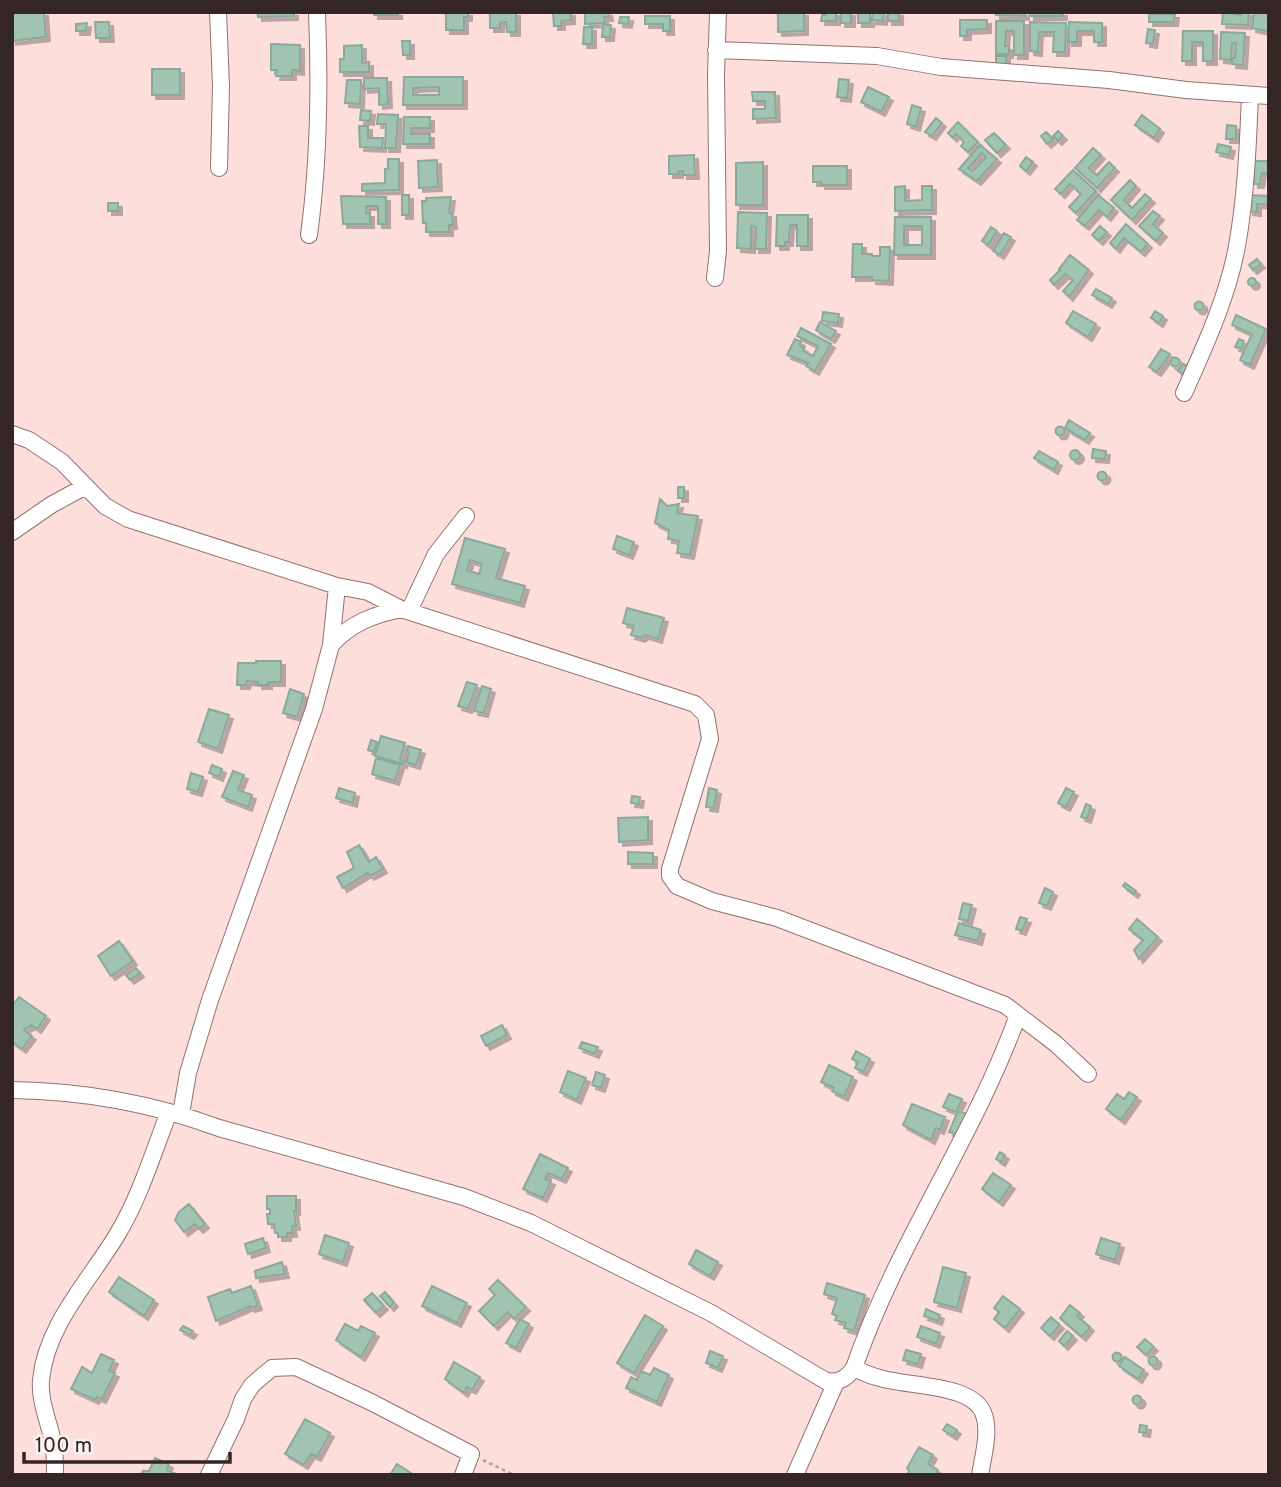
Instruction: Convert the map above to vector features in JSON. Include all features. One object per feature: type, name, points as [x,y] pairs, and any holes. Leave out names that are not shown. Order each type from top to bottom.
[{"type":"street","points":[[218,12],[221,86],[219,168]]},
{"type":"street","points":[[309,235],[314,203],[320,79],[317,12]]},
{"type":"street","points":[[715,278],[718,251],[718,12]]},
{"type":"street","points":[[716,50],[877,56],[941,67],[1269,96]]},
{"type":"street","points":[[1184,393],[1203,351],[1230,275],[1237,245],[1246,170],[1250,95]]},
{"type":"street","points":[[12,434],[29,440],[62,463],[105,506],[128,519],[337,586],[368,592],[405,610],[695,704],[706,715],[710,739],[670,869],[670,876],[677,886],[712,901],[777,918],[1005,1005],[1056,1044],[1088,1074]]},
{"type":"street","points":[[12,532],[84,486]]},
{"type":"street","points":[[331,645],[344,630],[358,622],[405,610],[436,554],[466,516]]},
{"type":"street","points":[[55,1475],[54,1450],[41,1394],[46,1358],[57,1329],[118,1234],[175,1113],[210,1000],[314,709],[331,645],[337,586]]},
{"type":"street","points":[[12,1090],[59,1091],[175,1113],[219,1128],[464,1197],[531,1223],[711,1313],[826,1381],[836,1382],[849,1375],[854,1368],[881,1296],[996,1071],[1018,1015]]},
{"type":"street","points":[[209,1475],[243,1398],[252,1385],[272,1368],[296,1367],[471,1454],[463,1475]]},
{"type":"street","points":[[854,1368],[881,1379],[969,1397],[985,1416],[980,1475]]},
{"type":"street","points":[[795,1475],[836,1382]]},
{"type":"path","points":[[471,1454],[514,1475]]},
{"type":"building","points":[[12,12],[44,12],[46,37],[12,41]]},
{"type":"building","points":[[258,12],[294,12],[294,16],[258,17]]},
{"type":"building","points":[[374,12],[398,12],[398,15],[374,15]]},
{"type":"building","points":[[446,12],[468,12],[468,17],[464,17],[464,30],[446,30]]},
{"type":"building","points":[[490,12],[516,12],[516,32],[507,32],[506,22],[500,23],[500,28],[490,28]]},
{"type":"building","points":[[571,12],[571,20],[561,21],[561,26],[554,26],[553,13]]},
{"type":"building","points":[[585,12],[608,12],[609,17],[604,17],[605,23],[585,24]]},
{"type":"building","points":[[778,12],[804,12],[804,31],[778,32]]},
{"type":"building","points":[[826,12],[836,12],[836,21],[821,21]]},
{"type":"building","points":[[841,12],[851,12],[851,23],[841,23]]},
{"type":"building","points":[[858,12],[870,12],[870,23],[858,23]]},
{"type":"building","points":[[873,12],[884,12],[883,21],[872,20]]},
{"type":"building","points":[[888,12],[899,12],[899,21],[888,21]]},
{"type":"building","points":[[996,12],[1025,12],[1025,16],[996,15]]},
{"type":"building","points":[[1030,12],[1063,12],[1063,16],[1030,16]]},
{"type":"building","points":[[1223,12],[1241,15],[1241,12],[1249,12],[1248,25],[1222,24]]},
{"type":"building","points":[[1254,12],[1269,12],[1269,32],[1252,28]]},
{"type":"building","points":[[1149,14],[1175,14],[1174,22],[1149,22]]},
{"type":"building","points":[[645,16],[670,16],[670,31],[663,31],[663,24],[645,24]]},
{"type":"building","points":[[620,17],[629,17],[628,24],[619,23]]},
{"type":"building","points":[[960,20],[987,20],[987,29],[967,30],[967,36],[960,36]]},
{"type":"building","points":[[996,21],[1024,21],[1024,55],[1014,55],[1014,31],[1006,31],[1005,46],[1009,46],[1009,54],[996,54]]},
{"type":"building","points":[[95,22],[109,22],[110,38],[96,38]]},
{"type":"building","points":[[1030,22],[1066,23],[1065,52],[1053,52],[1054,32],[1039,32],[1038,52],[1030,51]]},
{"type":"building","points":[[1069,22],[1102,23],[1102,42],[1094,42],[1094,31],[1077,31],[1077,42],[1068,42]]},
{"type":"building","points":[[87,23],[86,31],[76,31],[76,24]]},
{"type":"building","points":[[603,24],[611,25],[610,37],[602,37]]},
{"type":"building","points":[[584,27],[592,27],[592,44],[583,44]]},
{"type":"building","points":[[1148,29],[1155,30],[1153,44],[1146,43]]},
{"type":"building","points":[[1183,31],[1213,31],[1213,61],[1203,61],[1203,42],[1192,42],[1192,61],[1182,61]]},
{"type":"building","points":[[1221,32],[1245,33],[1243,65],[1232,64],[1236,43],[1232,43],[1231,60],[1220,59]]},
{"type":"building","points":[[402,41],[410,41],[410,55],[403,55]]},
{"type":"building","points":[[271,44],[300,45],[300,71],[292,70],[292,76],[276,76],[277,70],[271,70]]},
{"type":"building","points":[[362,45],[362,63],[369,62],[369,72],[340,72],[344,46]]},
{"type":"building","points":[[996,56],[1006,56],[1006,65],[996,65]]},
{"type":"building","points":[[152,69],[180,69],[180,95],[152,95]]},
{"type":"building","points":[[404,77],[463,77],[463,105],[403,105]],"holes":[[[439,87],[439,95],[413,95],[413,88]]]},
{"type":"building","points":[[364,78],[387,78],[388,104],[379,105],[379,88],[364,89]]},
{"type":"building","points":[[839,79],[849,80],[847,98],[837,97]]},
{"type":"building","points":[[347,80],[361,80],[360,104],[345,103]]},
{"type":"building","points":[[868,87],[889,97],[881,112],[861,102]]},
{"type":"building","points":[[752,92],[775,92],[776,118],[753,119],[753,109],[765,109],[765,101],[753,101]]},
{"type":"building","points":[[912,105],[921,108],[916,127],[907,124]]},
{"type":"building","points":[[361,110],[371,111],[370,121],[360,120]]},
{"type":"building","points":[[378,114],[398,115],[396,148],[385,148],[386,124],[377,124]]},
{"type":"building","points":[[1142,115],[1160,129],[1154,138],[1135,125]]},
{"type":"building","points":[[404,117],[430,117],[430,128],[411,128],[411,134],[430,134],[430,144],[403,144]]},
{"type":"building","points":[[936,118],[942,123],[932,136],[925,132]]},
{"type":"building","points":[[958,122],[978,142],[968,152],[961,146],[964,142],[956,134],[953,138],[948,133]]},
{"type":"building","points":[[1227,125],[1236,126],[1236,139],[1226,139]]},
{"type":"building","points":[[359,126],[368,126],[368,138],[383,138],[382,148],[360,147]]},
{"type":"building","points":[[1058,131],[1063,136],[1058,141],[1053,136]]},
{"type":"building","points":[[1046,132],[1053,139],[1047,144],[1041,136]]},
{"type":"building","points":[[994,133],[1006,145],[997,153],[985,140]]},
{"type":"building","points":[[1218,144],[1231,147],[1229,155],[1216,152]]},
{"type":"building","points":[[980,145],[997,159],[977,181],[959,169]],"holes":[[[982,153],[986,157],[973,171],[968,168]]]},
{"type":"building","points":[[1093,148],[1101,155],[1089,168],[1097,175],[1109,162],[1115,168],[1097,188],[1075,168]]},
{"type":"building","points":[[694,155],[695,175],[683,175],[683,171],[669,174],[669,156]]},
{"type":"building","points":[[1026,157],[1033,162],[1026,171],[1020,166]]},
{"type":"building","points":[[388,159],[399,159],[399,190],[362,191],[362,184],[385,183]]},
{"type":"building","points":[[437,160],[438,187],[419,188],[418,161]]},
{"type":"building","points":[[1253,161],[1269,161],[1269,173],[1262,173],[1260,184],[1254,184]]},
{"type":"building","points":[[763,162],[763,205],[736,205],[736,163]]},
{"type":"building","points":[[813,166],[847,166],[847,185],[821,185],[821,182],[813,182]]},
{"type":"building","points":[[1073,170],[1096,191],[1076,213],[1069,207],[1081,194],[1070,184],[1061,194],[1055,189]]},
{"type":"building","points":[[1130,180],[1136,186],[1124,200],[1132,208],[1145,194],[1151,199],[1132,220],[1111,200]]},
{"type":"building","points":[[905,186],[905,201],[922,200],[922,186],[932,186],[932,210],[895,211],[895,187]]},
{"type":"building","points":[[402,195],[409,195],[409,215],[402,215]]},
{"type":"building","points":[[1098,195],[1114,208],[1107,217],[1099,210],[1085,226],[1077,220]]},
{"type":"building","points":[[1249,195],[1269,196],[1269,205],[1257,204],[1257,212],[1249,211]]},
{"type":"building","points":[[341,196],[386,197],[386,224],[378,224],[378,206],[366,206],[366,213],[370,213],[370,224],[343,224]]},
{"type":"building","points":[[451,197],[449,213],[452,213],[453,225],[449,225],[449,232],[426,232],[422,201],[426,201],[426,198]]},
{"type":"building","points":[[108,203],[118,203],[118,211],[108,211]]},
{"type":"building","points":[[1153,211],[1160,216],[1153,224],[1163,233],[1156,241],[1139,226]]},
{"type":"building","points":[[738,212],[767,213],[766,249],[755,249],[756,227],[751,226],[751,249],[737,248]]},
{"type":"building","points":[[777,215],[808,215],[808,246],[797,246],[797,225],[790,225],[789,242],[785,242],[785,246],[776,246]]},
{"type":"building","points":[[895,217],[931,217],[931,255],[894,255]],"holes":[[[904,226],[922,226],[922,245],[904,245]]]},
{"type":"building","points":[[1126,224],[1148,244],[1141,252],[1124,238],[1116,249],[1110,243]]},
{"type":"building","points":[[1100,226],[1107,232],[1099,241],[1092,235]]},
{"type":"building","points":[[991,227],[997,231],[988,245],[982,241]]},
{"type":"building","points":[[1004,233],[1011,237],[1000,255],[993,251]]},
{"type":"building","points":[[853,244],[862,244],[862,254],[872,256],[880,256],[880,247],[890,247],[889,281],[872,280],[872,277],[852,277]]},
{"type":"building","points":[[1070,255],[1089,270],[1069,297],[1063,291],[1073,280],[1066,274],[1054,285],[1050,280]]},
{"type":"building","points":[[1257,259],[1261,264],[1253,270],[1249,265]]},
{"type":"building","points":[[1252,278],[1256,282],[1252,286],[1248,282]]},
{"type":"building","points":[[1096,289],[1112,298],[1108,304],[1092,295]]},
{"type":"building","points":[[1199,302],[1203,306],[1199,310],[1195,306]]},
{"type":"building","points":[[1073,311],[1096,324],[1088,337],[1066,323]]},
{"type":"building","points":[[1155,311],[1163,316],[1159,323],[1151,318]]},
{"type":"building","points":[[823,312],[839,314],[838,323],[822,321]]},
{"type":"building","points":[[1236,315],[1266,329],[1250,365],[1240,360],[1252,334],[1232,325]]},
{"type":"building","points":[[820,322],[836,331],[831,339],[816,330]]},
{"type":"building","points":[[801,328],[831,344],[815,371],[806,366],[808,363],[787,355],[795,339],[801,342],[803,351],[813,356],[818,346],[797,336]]},
{"type":"building","points":[[1239,339],[1244,341],[1241,349],[1235,347]]},
{"type":"building","points":[[1161,349],[1170,354],[1157,372],[1149,367]]},
{"type":"building","points":[[1175,358],[1179,362],[1175,366],[1171,362]]},
{"type":"building","points":[[1183,364],[1189,367],[1184,375],[1178,371]]},
{"type":"building","points":[[1069,420],[1090,433],[1085,440],[1065,428]]},
{"type":"building","points":[[1060,427],[1064,431],[1060,435],[1056,431]]},
{"type":"building","points":[[1093,449],[1106,451],[1105,459],[1092,458]]},
{"type":"building","points":[[1075,450],[1079,451],[1079,459],[1075,460],[1071,459],[1070,455],[1071,451]]},
{"type":"building","points":[[1039,451],[1058,462],[1054,470],[1034,458]]},
{"type":"building","points":[[1102,472],[1106,476],[1102,480],[1098,476]]},
{"type":"building","points":[[678,487],[684,487],[684,498],[678,498]]},
{"type":"building","points":[[660,499],[667,506],[679,504],[677,513],[698,516],[690,555],[677,553],[679,541],[668,539],[669,530],[655,523]]},
{"type":"building","points":[[617,536],[634,542],[629,555],[613,549]]},
{"type":"building","points":[[465,538],[505,549],[496,578],[525,586],[520,603],[452,584]],"holes":[[[470,560],[482,564],[479,574],[467,570]]]},
{"type":"building","points":[[627,608],[664,618],[658,639],[631,635],[634,626],[623,623]]},
{"type":"building","points":[[281,661],[281,682],[258,685],[258,682],[247,681],[246,685],[237,685],[238,663]]},
{"type":"building","points":[[467,682],[477,685],[468,709],[458,706]]},
{"type":"building","points":[[482,686],[491,689],[484,713],[474,711]]},
{"type":"building","points":[[290,689],[304,694],[297,717],[283,713]]},
{"type":"building","points":[[209,709],[229,715],[218,749],[198,742]]},
{"type":"building","points":[[381,736],[405,743],[400,760],[404,761],[403,764],[375,756]]},
{"type":"building","points":[[371,740],[377,742],[374,752],[368,750]]},
{"type":"building","points":[[408,746],[421,750],[416,765],[406,762]]},
{"type":"building","points":[[376,758],[400,765],[395,781],[372,774]]},
{"type":"building","points":[[212,765],[222,769],[219,777],[209,773]]},
{"type":"building","points":[[233,771],[244,775],[238,790],[252,795],[248,807],[222,797]]},
{"type":"building","points":[[191,773],[203,777],[198,792],[187,789]]},
{"type":"building","points":[[339,788],[355,793],[353,803],[336,798]]},
{"type":"building","points":[[709,788],[717,790],[714,808],[706,807]]},
{"type":"building","points":[[1066,788],[1074,792],[1066,807],[1058,803]]},
{"type":"building","points":[[632,796],[640,797],[639,804],[631,803]]},
{"type":"building","points":[[1086,804],[1091,806],[1087,819],[1081,817]]},
{"type":"building","points":[[648,817],[648,840],[619,842],[618,818]]},
{"type":"building","points":[[359,845],[369,862],[376,857],[383,869],[370,876],[368,873],[343,888],[337,877],[354,868],[347,852]]},
{"type":"building","points":[[628,852],[653,853],[653,864],[628,864]]},
{"type":"building","points":[[1125,883],[1136,891],[1134,894],[1123,886]]},
{"type":"building","points":[[1045,888],[1053,892],[1047,906],[1039,903]]},
{"type":"building","points":[[963,903],[972,905],[968,921],[959,919]]},
{"type":"building","points":[[1020,917],[1027,919],[1022,931],[1016,929]]},
{"type":"building","points":[[1137,919],[1158,937],[1139,959],[1134,950],[1143,940],[1129,929]]},
{"type":"building","points":[[959,923],[981,930],[978,941],[955,935]]},
{"type":"building","points":[[119,941],[133,961],[111,976],[98,956]]},
{"type":"building","points":[[136,968],[140,973],[130,980],[126,975]]},
{"type":"building","points":[[19,997],[46,1016],[37,1029],[31,1025],[24,1030],[32,1036],[22,1049],[12,1042],[12,1006]]},
{"type":"building","points":[[502,1025],[507,1035],[486,1046],[481,1036]]},
{"type":"building","points":[[582,1042],[598,1047],[595,1054],[579,1048]]},
{"type":"building","points":[[856,1051],[870,1059],[863,1072],[855,1068],[858,1062],[852,1059]]},
{"type":"building","points":[[829,1065],[853,1077],[844,1097],[821,1082]]},
{"type":"building","points":[[568,1071],[586,1078],[577,1100],[560,1092]]},
{"type":"building","points":[[596,1072],[605,1075],[601,1088],[592,1085]]},
{"type":"building","points":[[1129,1092],[1137,1097],[1121,1120],[1106,1109],[1117,1094],[1124,1099]]},
{"type":"building","points":[[949,1094],[962,1099],[956,1112],[943,1107]]},
{"type":"building","points":[[912,1104],[945,1117],[940,1130],[936,1128],[931,1140],[903,1125]]},
{"type":"building","points":[[958,1111],[967,1114],[958,1135],[949,1132]]},
{"type":"building","points":[[1000,1152],[1005,1155],[1001,1162],[996,1159]]},
{"type":"building","points":[[540,1154],[568,1168],[562,1179],[548,1173],[545,1179],[551,1181],[543,1198],[523,1189]]},
{"type":"building","points":[[993,1173],[1011,1185],[999,1202],[982,1189]]},
{"type":"building","points":[[267,1196],[296,1196],[296,1226],[292,1226],[293,1233],[287,1233],[287,1237],[278,1237],[274,1224],[268,1224],[267,1214],[270,1214],[270,1209],[267,1209]]},
{"type":"building","points":[[189,1204],[205,1224],[199,1229],[195,1224],[184,1232],[175,1220],[179,1212]]},
{"type":"building","points":[[325,1235],[349,1243],[343,1262],[319,1254]]},
{"type":"building","points":[[263,1238],[266,1248],[248,1254],[245,1244]]},
{"type":"building","points":[[1101,1238],[1120,1244],[1115,1260],[1096,1254]]},
{"type":"building","points":[[696,1250],[718,1262],[710,1276],[689,1264]]},
{"type":"building","points":[[282,1262],[285,1274],[256,1278],[255,1271]]},
{"type":"building","points":[[943,1267],[966,1273],[957,1308],[934,1302]]},
{"type":"building","points":[[119,1277],[154,1300],[144,1316],[109,1292]]},
{"type":"building","points":[[498,1280],[526,1307],[514,1319],[508,1312],[494,1326],[479,1311],[495,1295],[489,1289]]},
{"type":"building","points":[[827,1283],[865,1295],[854,1331],[844,1328],[846,1323],[835,1320],[837,1316],[832,1314],[837,1298],[824,1294]]},
{"type":"building","points":[[251,1286],[258,1306],[250,1306],[216,1321],[208,1297],[230,1289],[232,1293]]},
{"type":"building","points":[[432,1286],[467,1303],[457,1323],[422,1306]]},
{"type":"building","points":[[385,1292],[394,1303],[390,1307],[380,1296]]},
{"type":"building","points":[[372,1293],[384,1306],[376,1313],[364,1300]]},
{"type":"building","points":[[1003,1296],[1020,1309],[1005,1328],[994,1319],[999,1312],[994,1308]]},
{"type":"building","points":[[1070,1305],[1080,1313],[1077,1316],[1090,1327],[1082,1337],[1060,1318]]},
{"type":"building","points":[[926,1309],[940,1315],[938,1321],[924,1316]]},
{"type":"building","points":[[645,1315],[663,1326],[634,1373],[617,1363]]},
{"type":"building","points":[[1051,1317],[1060,1325],[1050,1336],[1041,1328]]},
{"type":"building","points":[[520,1319],[529,1324],[516,1348],[506,1343]]},
{"type":"building","points":[[345,1324],[358,1331],[361,1326],[375,1333],[361,1357],[336,1340]]},
{"type":"building","points":[[183,1326],[193,1331],[190,1335],[180,1330]]},
{"type":"building","points":[[921,1326],[940,1333],[936,1344],[917,1337]]},
{"type":"building","points":[[1067,1331],[1073,1336],[1064,1346],[1059,1341]]},
{"type":"building","points":[[1145,1339],[1154,1347],[1146,1355],[1137,1347]]},
{"type":"building","points":[[906,1350],[921,1354],[918,1364],[903,1360]]},
{"type":"building","points":[[710,1351],[723,1356],[718,1368],[706,1363]]},
{"type":"building","points":[[1117,1353],[1121,1357],[1117,1361],[1113,1357]]},
{"type":"building","points":[[101,1354],[114,1360],[109,1371],[115,1373],[102,1399],[97,1397],[95,1400],[71,1389],[82,1367],[92,1373]]},
{"type":"building","points":[[1153,1356],[1158,1361],[1153,1366],[1148,1361]]},
{"type":"building","points":[[1125,1357],[1144,1370],[1138,1379],[1119,1366]]},
{"type":"building","points":[[454,1362],[480,1377],[472,1390],[467,1387],[464,1393],[445,1379]]},
{"type":"building","points":[[654,1368],[669,1375],[657,1402],[626,1388],[631,1377],[637,1380],[641,1371],[650,1375]]},
{"type":"building","points":[[1137,1395],[1142,1400],[1137,1405],[1132,1400]]},
{"type":"building","points":[[305,1419],[330,1433],[317,1457],[311,1454],[304,1465],[285,1454]]},
{"type":"building","points":[[947,1424],[957,1430],[953,1436],[943,1430]]},
{"type":"building","points":[[1140,1425],[1147,1426],[1146,1433],[1139,1432]]},
{"type":"building","points":[[919,1447],[933,1455],[928,1464],[938,1470],[935,1475],[907,1475],[907,1468]]},
{"type":"building","points":[[155,1458],[169,1464],[167,1470],[178,1475],[141,1475],[143,1471],[149,1471]]},
{"type":"building","points":[[397,1464],[414,1475],[390,1475]]}]
